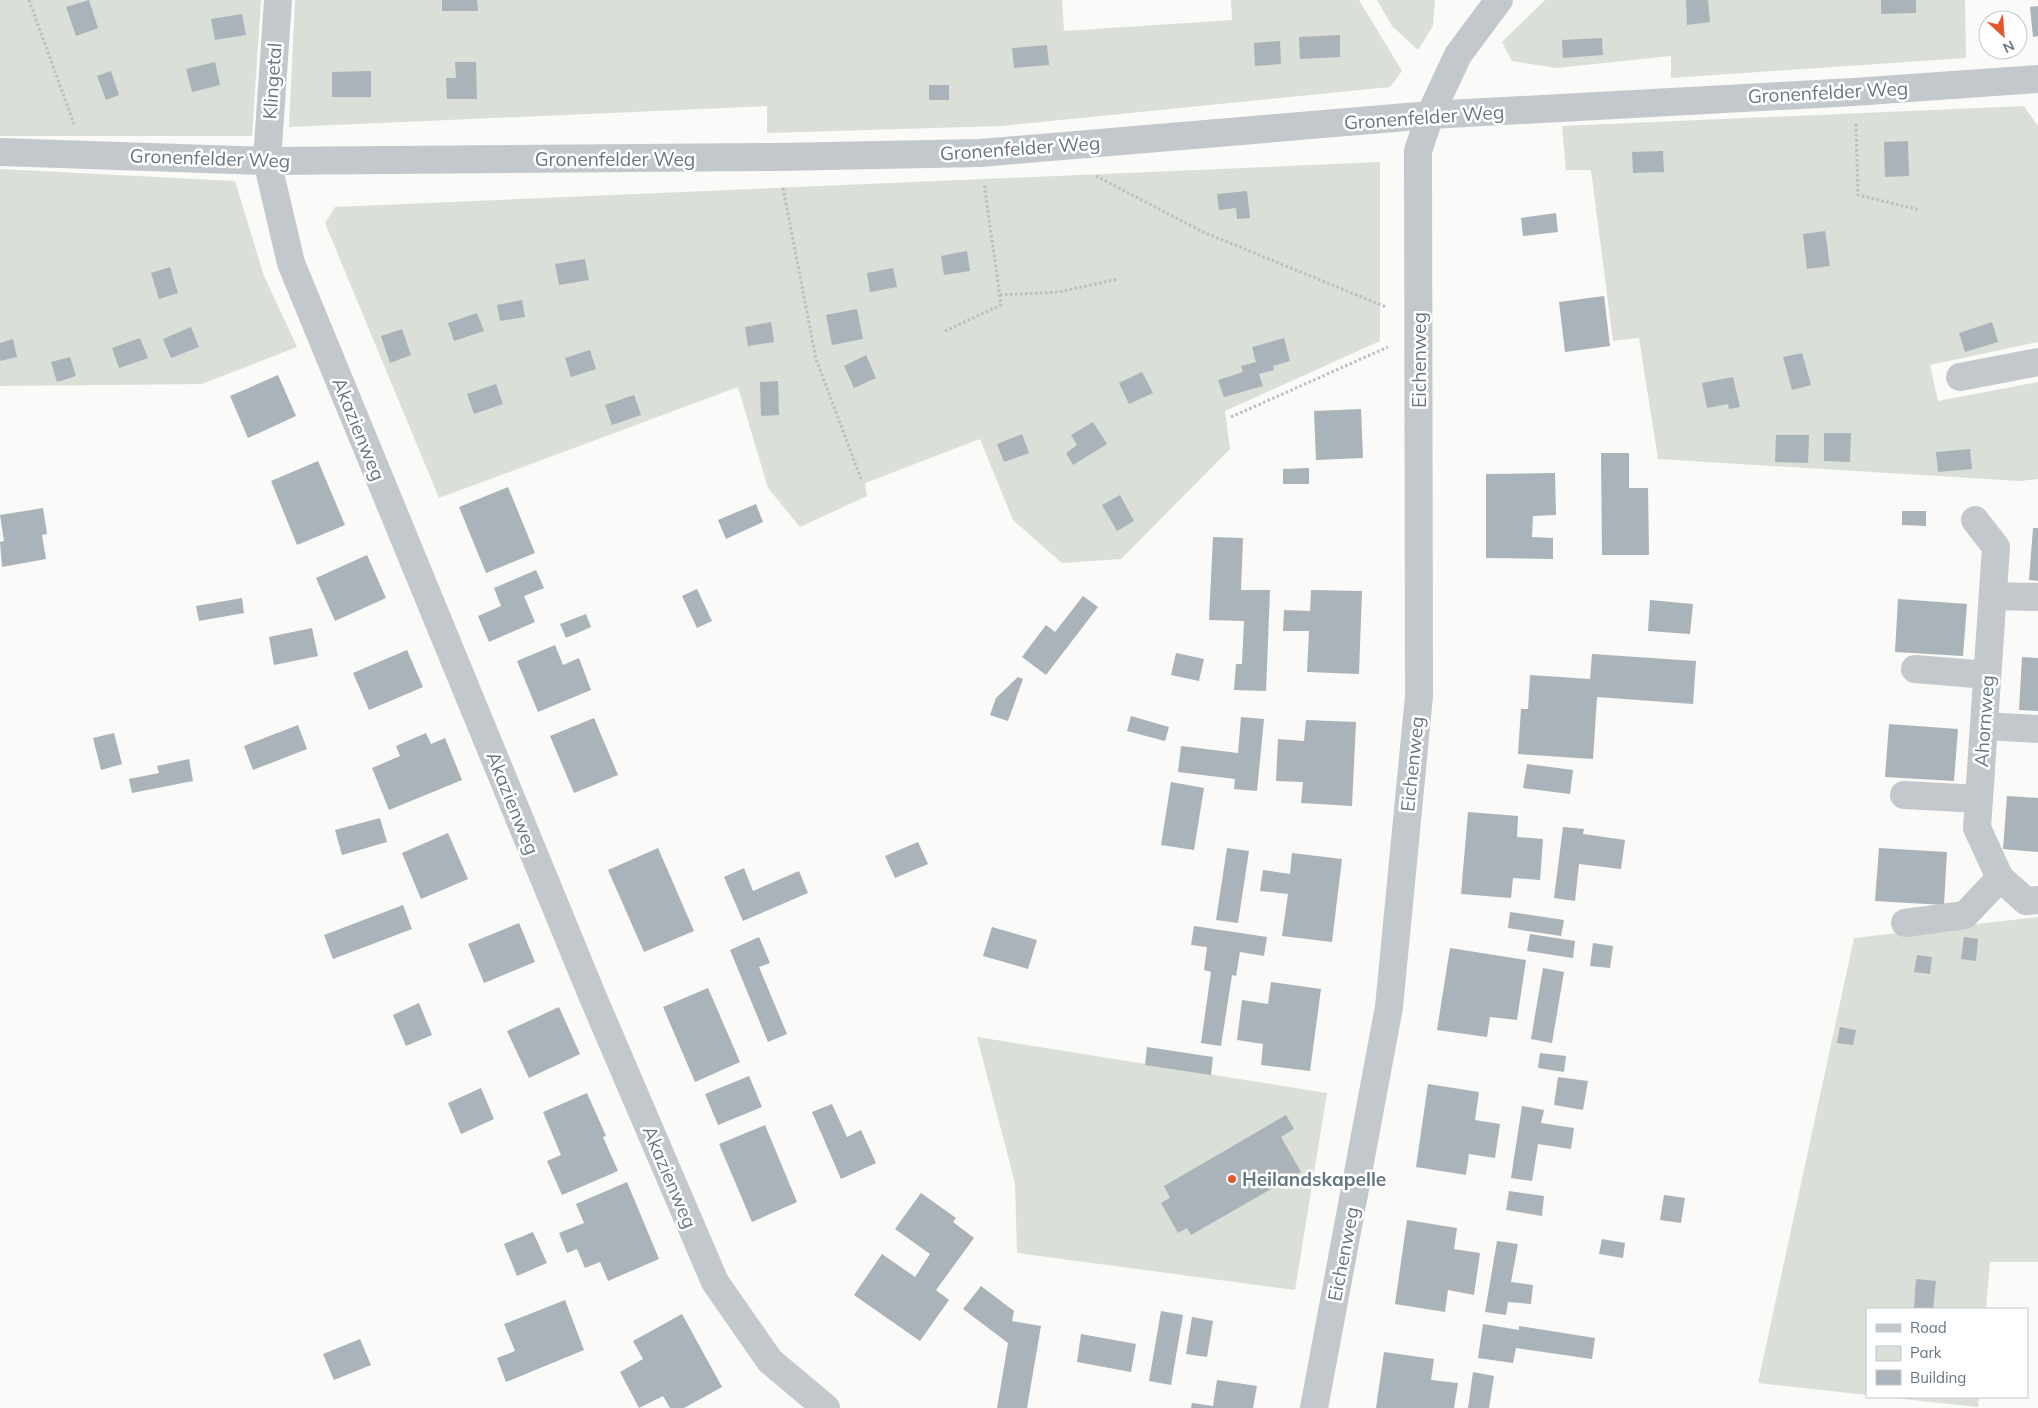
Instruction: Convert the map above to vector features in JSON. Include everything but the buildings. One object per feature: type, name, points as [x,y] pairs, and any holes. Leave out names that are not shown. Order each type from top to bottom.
[{"type":"street","name":"Klingetal","points":[[267,161],[278,0]]},
{"type":"street","name":"Eichenweg","points":[[1314,1408],[1387,1016],[1419,696],[1418,151],[1430,115],[1458,55],[1499,0]]},
{"type":"street","name":"Gronenfelder Weg","points":[[0,152],[267,161],[777,157],[980,153],[1430,115],[1854,92],[2038,78]]},
{"type":"street","name":"Akazienweg","points":[[267,161],[290,263],[585,976],[715,1282],[770,1361],[826,1408]]},
{"type":"street","points":[[1960,377],[2038,362]]},
{"type":"street","name":"Ahornweg","points":[[1975,520],[1996,547],[1977,828],[2000,878],[2026,901],[2038,900]]},
{"type":"street","points":[[1993,596],[2038,597]]},
{"type":"street","points":[[1915,669],[1988,675]]},
{"type":"street","points":[[1984,726],[2038,729]]},
{"type":"street","points":[[1904,795],[1979,799]]},
{"type":"street","points":[[1905,923],[1965,915],[2000,878]]},
{"type":"path","points":[[29,0],[75,126],[76,154]]},
{"type":"path","points":[[1854,92],[1858,195],[1920,210]]},
{"type":"path","points":[[945,331],[1001,305],[980,153]]},
{"type":"path","points":[[777,157],[816,359],[860,479]]},
{"type":"path","points":[[1092,174],[1203,232],[1419,327]]},
{"type":"path","points":[[1000,295],[1060,292],[1118,278]]},
{"type":"path","points":[[1231,417],[1419,327]]},
{"type":"green space","points":[[0,0],[261,0],[252,136],[0,136]]},
{"type":"green space","points":[[295,0],[1062,0],[1064,31],[1232,20],[1231,0],[1359,0],[1402,71],[1390,87],[1001,126],[767,133],[767,106],[289,127]]},
{"type":"green space","points":[[1377,0],[1435,0],[1433,26],[1418,50],[1392,26]]},
{"type":"green space","points":[[1545,0],[1965,0],[1966,58],[1671,78],[1671,56],[1556,68],[1512,61],[1502,42]]},
{"type":"green space","points":[[2024,106],[2038,126],[2038,342],[1930,365],[1938,401],[2038,382],[2038,479],[2020,481],[1658,459],[1639,338],[1613,341],[1591,170],[1566,170],[1562,126]]},
{"type":"green space","points":[[1380,162],[1380,341],[1225,411],[1230,449],[1121,559],[1062,563],[1013,520],[980,439],[865,483],[867,496],[800,527],[768,488],[738,387],[439,498],[325,223],[335,207]]},
{"type":"green space","points":[[0,169],[235,181],[264,276],[297,347],[202,384],[0,386]]},
{"type":"green space","points":[[2038,917],[2038,1262],[1990,1262],[1986,1308],[1866,1308],[1866,1395],[1758,1383],[1854,938]]},
{"type":"green space","points":[[977,1037],[1327,1093],[1295,1290],[1017,1253],[1015,1183]]},
{"type":"green space","points":[[1894,1398],[1979,1398],[1978,1407]]},
{"type":"place","name":"Heilandskapelle","points":[[1232,1179]]}]
